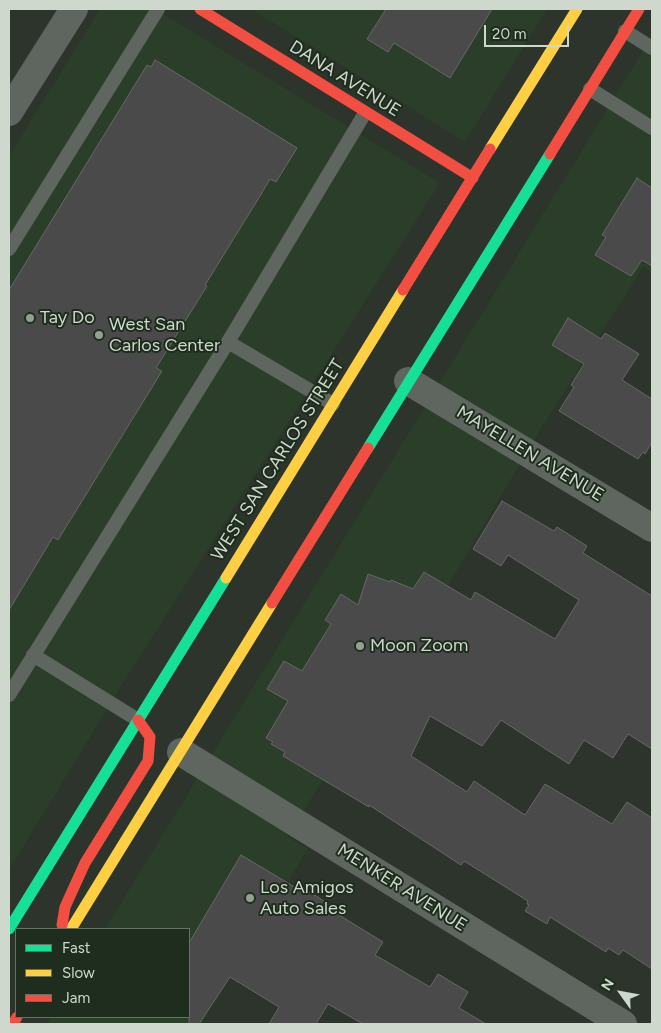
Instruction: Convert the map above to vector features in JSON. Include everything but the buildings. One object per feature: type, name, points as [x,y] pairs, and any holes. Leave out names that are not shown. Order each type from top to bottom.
[{"type":"main road","name":"DANA AVENUE","points":[[200,9],[472,178]]},
{"type":"main road","name":"WEST SAN CARLOS STREET","points":[[9,929],[577,9]]},
{"type":"main road","points":[[72,928],[639,9]]},
{"type":"main road","points":[[61,928],[65,907],[85,862],[148,760],[150,738],[138,720]]},
{"type":"street","points":[[9,112],[74,9]]},
{"type":"street","name":"MAYELLEN AVENUE","points":[[408,381],[652,528]]},
{"type":"street","name":"MENKER AVENUE","points":[[181,752],[623,1024]]},
{"type":"lane","points":[[9,249],[158,9]]},
{"type":"lane","points":[[625,31],[652,48]]},
{"type":"lane","points":[[590,89],[652,128]]},
{"type":"lane","points":[[9,695],[228,342],[365,113]]},
{"type":"lane","points":[[228,342],[333,404]]},
{"type":"lane","points":[[34,655],[138,720]]},
{"type":"shaded area","name":"West San Carlos Center","points":[[100,9],[155,9],[440,183],[125,680],[9,870],[9,156]]},
{"type":"shaded area","points":[[251,9],[547,9],[465,142]]},
{"type":"shaded area","points":[[652,36],[652,272],[643,267],[536,437],[417,638],[414,636],[307,805],[288,837],[308,849],[201,1024],[47,1024],[50,1018],[190,1018],[190,928],[106,928]]},
{"type":"traffic: fast","points":[[368,448],[550,154]]},
{"type":"traffic: fast","points":[[9,929],[226,578]]},
{"type":"traffic: slow","points":[[490,149],[577,9]]},
{"type":"traffic: slow","points":[[226,578],[403,290]]},
{"type":"traffic: slow","points":[[72,928],[272,603]]},
{"type":"traffic: jam","points":[[200,9],[473,178]]},
{"type":"traffic: jam","points":[[550,154],[639,9]]},
{"type":"traffic: jam","points":[[403,290],[490,149]]},
{"type":"traffic: jam","points":[[272,603],[368,448]]},
{"type":"traffic: jam","points":[[62,925],[65,907],[85,863],[148,761],[150,737],[138,720]]},
{"type":"traffic: jam","points":[[13,1024],[16,1018]]},
{"type":"place","name":"Tay Do","points":[[30,318]]},
{"type":"place","name":"West San Carlos Center","points":[[99,335]]},
{"type":"place","name":"Moon Zoom","points":[[360,646]]},
{"type":"place","name":"Los Amigos Auto Sales","points":[[250,898]]}]
